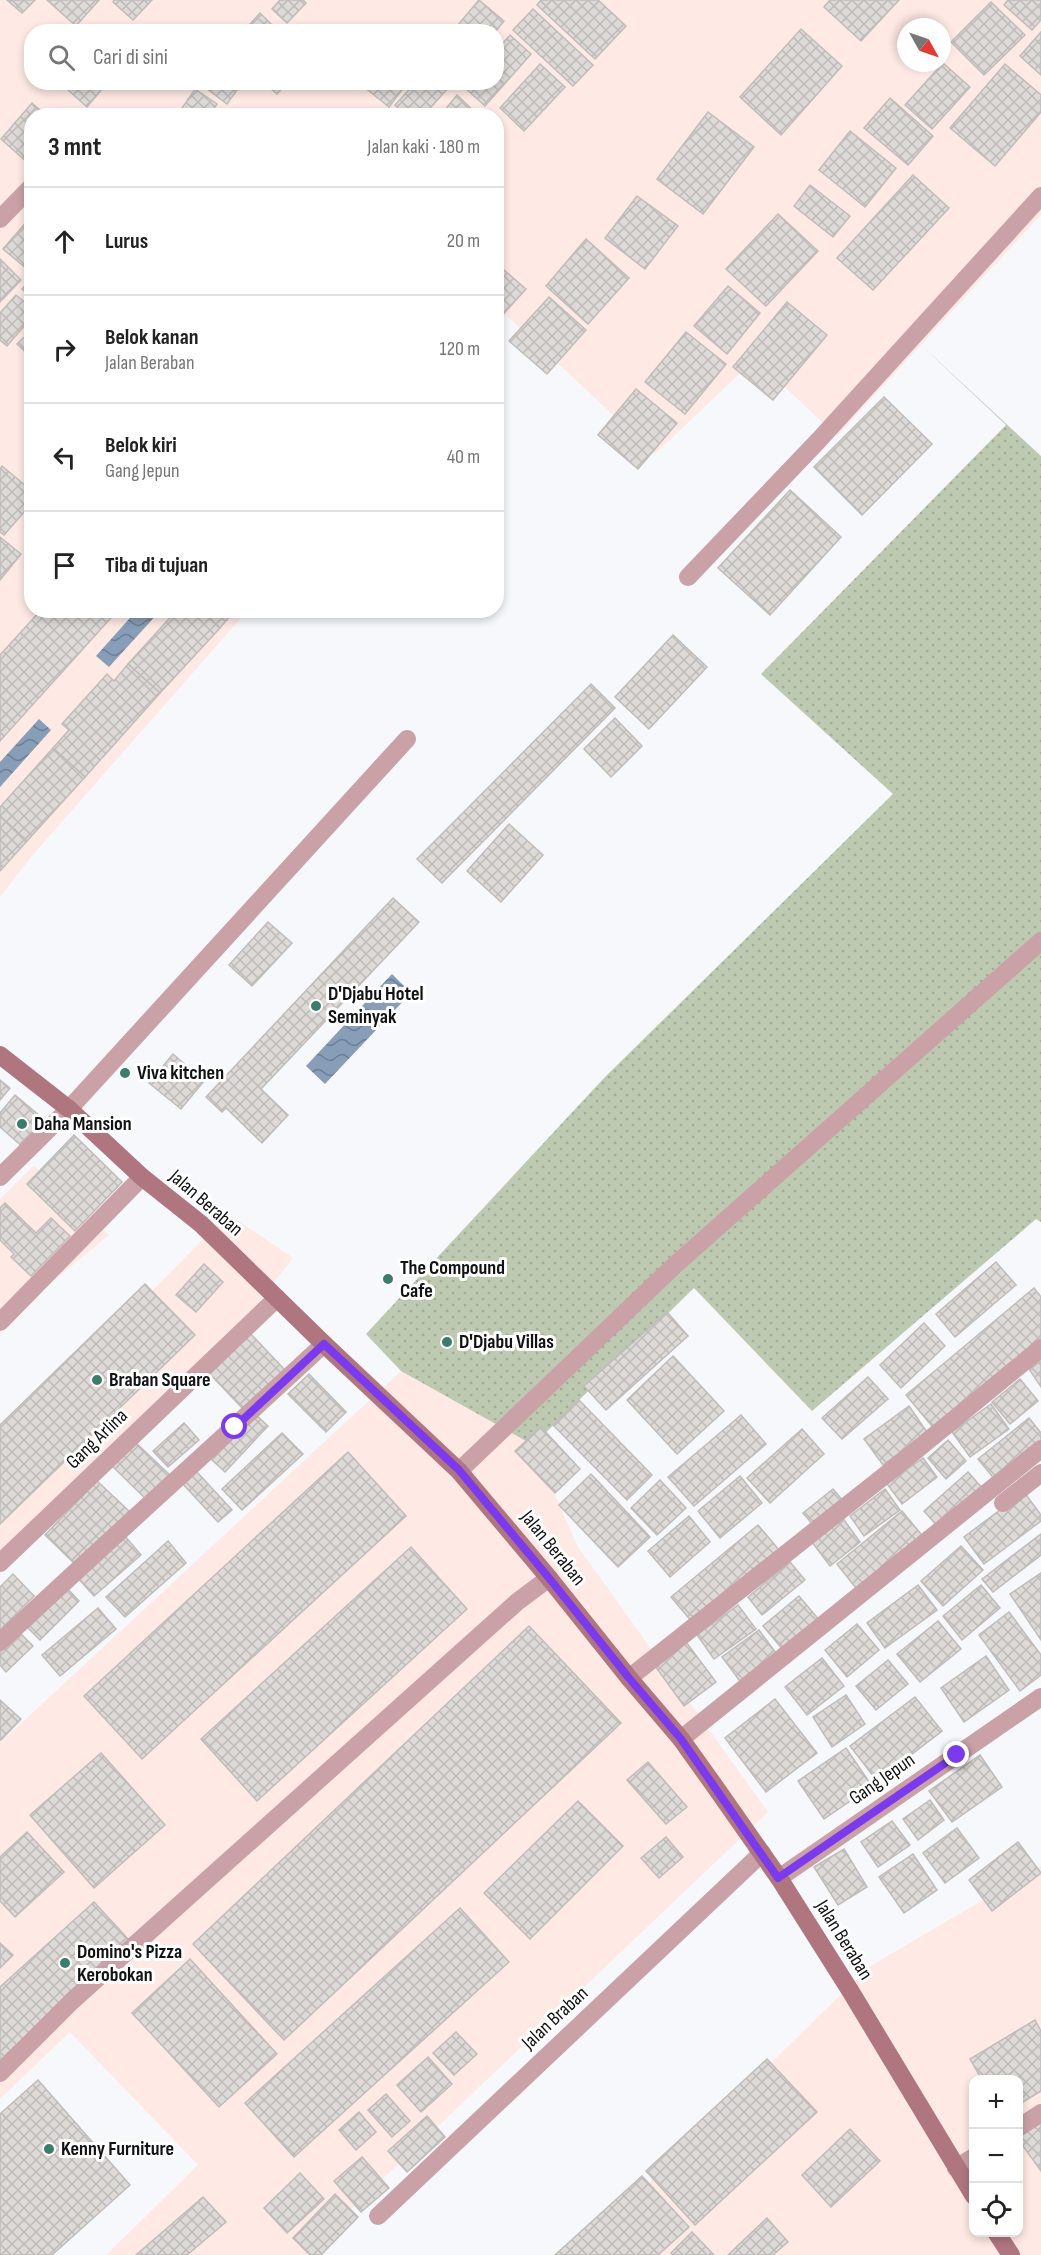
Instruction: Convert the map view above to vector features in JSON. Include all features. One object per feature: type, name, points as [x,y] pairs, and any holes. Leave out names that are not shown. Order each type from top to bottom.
[{"type":"street","points":[[0,219],[24,194]]},
{"type":"street","points":[[688,577],[818,441],[1041,196]]},
{"type":"street","points":[[0,1177],[69,1109],[406,739]]},
{"type":"street","points":[[459,1470],[675,1265],[1041,941]]},
{"type":"street","name":"Jalan Beraban","points":[[0,1055],[69,1109],[142,1177],[201,1224],[324,1344],[459,1470],[681,1739],[762,1853],[851,1992],[969,2188]]},
{"type":"street","points":[[0,1322],[142,1177]]},
{"type":"street","name":"Gang Arlina","points":[[0,1563],[277,1298]]},
{"type":"street","points":[[0,1642],[324,1344]]},
{"type":"street","points":[[629,1678],[908,1457],[1041,1348]]},
{"type":"street","points":[[681,1739],[1041,1449]]},
{"type":"street","points":[[1003,1503],[1041,1473]]},
{"type":"street","points":[[0,2073],[81,1993],[517,1602],[549,1578]]},
{"type":"street","name":"Gang Jepun","points":[[778,1878],[1041,1697]]},
{"type":"street","name":"Jalan Braban","points":[[378,2216],[762,1853]]},
{"type":"street","points":[[1023,2125],[1041,2113]]},
{"type":"street","points":[[956,2168],[969,2160]]},
{"type":"street","points":[[999,2237],[1011,2255]]},
{"type":"shaded area","points":[[0,0],[1041,0],[1041,215],[837,436],[755,359],[655,454],[506,315],[504,317],[504,108],[24,108],[24,618],[241,618],[31,857],[0,897]]},
{"type":"shaded area","points":[[34,1166],[109,1235],[0,1324],[0,1199]]},
{"type":"shaded area","points":[[228,1214],[293,1258],[229,1340],[0,1557],[0,1445]]},
{"type":"shaded area","points":[[401,1371],[533,1445],[578,1547],[768,1812],[306,2252],[308,2255],[106,2255],[198,2165],[70,2032],[0,2099],[0,1743]]},
{"type":"shaded area","points":[[1041,1866],[1041,2255],[575,2255],[869,1967]]},
{"type":"green space","points":[[921,345],[1041,456],[1041,1222],[1036,1219],[812,1411],[694,1288],[533,1445],[401,1371],[366,1334],[605,1077],[893,794],[761,674],[1006,425]]},
{"type":"water","points":[[130,618],[154,618],[109,667],[96,656]]},
{"type":"water","points":[[39,719],[51,730],[0,787],[0,762]]},
{"type":"water","points":[[392,974],[411,993],[325,1084],[306,1066]]},
{"type":"building","points":[[7,0],[35,0],[22,13]]},
{"type":"building","points":[[47,0],[99,0],[78,24],[74,24]]},
{"type":"building","points":[[114,0],[152,0],[133,20],[113,2]]},
{"type":"building","points":[[280,0],[303,0],[306,3],[287,23],[272,9]]},
{"type":"building","points":[[479,0],[504,21],[502,24],[459,24]]},
{"type":"building","points":[[541,0],[598,0],[626,26],[595,59],[537,5]]},
{"type":"building","points":[[830,0],[899,0],[861,41],[824,7]]},
{"type":"building","points":[[1008,0],[1041,0],[1041,20],[1032,30],[1004,5]]},
{"type":"building","points":[[991,2],[1025,35],[984,75],[951,42]]},
{"type":"building","points":[[533,9],[593,65],[573,86],[513,30]]},
{"type":"building","points":[[260,13],[271,24],[250,24]]},
{"type":"building","points":[[801,29],[842,66],[781,135],[740,97]]},
{"type":"building","points":[[1041,32],[1041,75],[1020,56]]},
{"type":"building","points":[[510,35],[531,54],[504,85],[504,42]]},
{"type":"building","points":[[540,64],[565,87],[524,131],[504,112],[504,108],[500,108]]},
{"type":"building","points":[[1005,64],[1041,95],[1041,112],[995,166],[950,128]]},
{"type":"building","points":[[951,70],[970,87],[932,129],[905,105],[935,72],[951,72]]},
{"type":"building","points":[[68,90],[101,90],[87,107]]},
{"type":"building","points":[[194,90],[217,104],[214,108],[182,108]]},
{"type":"building","points":[[209,90],[237,90],[227,104]]},
{"type":"building","points":[[368,90],[402,90],[389,107]]},
{"type":"building","points":[[409,90],[446,90],[430,108],[398,108],[395,105]]},
{"type":"building","points":[[467,90],[499,90],[485,106]]},
{"type":"building","points":[[457,95],[471,108],[446,108]]},
{"type":"building","points":[[890,98],[933,136],[908,165],[864,128]]},
{"type":"building","points":[[32,103],[38,108],[28,108]]},
{"type":"building","points":[[24,112],[24,160],[1,139]]},
{"type":"building","points":[[708,112],[754,147],[703,214],[657,179]]},
{"type":"building","points":[[850,131],[896,168],[865,207],[819,170]]},
{"type":"building","points":[[913,175],[949,208],[873,290],[837,258]]},
{"type":"building","points":[[810,185],[850,216],[833,237],[794,206]]},
{"type":"building","points":[[637,196],[678,226],[645,269],[605,238]]},
{"type":"building","points":[[778,214],[818,251],[766,306],[726,269]]},
{"type":"building","points":[[24,225],[24,266],[3,249]]},
{"type":"building","points":[[586,239],[629,278],[588,324],[546,286]]},
{"type":"building","points":[[0,259],[21,280],[0,302]]},
{"type":"building","points":[[504,270],[526,289],[504,313]]},
{"type":"building","points":[[728,286],[760,313],[727,354],[694,326]]},
{"type":"building","points":[[16,295],[24,302],[24,326],[7,346],[0,340],[0,313]]},
{"type":"building","points":[[549,297],[586,330],[547,374],[509,341]]},
{"type":"building","points":[[787,302],[827,335],[773,400],[733,367]]},
{"type":"building","points":[[686,332],[726,364],[685,414],[645,382]]},
{"type":"building","points":[[24,337],[24,351],[17,344]]},
{"type":"building","points":[[636,389],[677,423],[638,469],[598,435]]},
{"type":"building","points":[[884,397],[932,444],[862,515],[814,467]]},
{"type":"building","points":[[2,466],[24,484],[24,512],[4,535],[0,532],[0,469]]},
{"type":"building","points":[[790,490],[841,537],[770,615],[718,568]]},
{"type":"building","points":[[0,537],[21,554],[0,580]]},
{"type":"building","points":[[34,618],[111,618],[0,741],[0,655]]},
{"type":"building","points":[[170,618],[209,618],[220,628],[160,693],[128,664]]},
{"type":"building","points":[[209,618],[228,618],[220,628]]},
{"type":"building","points":[[673,635],[707,667],[649,729],[615,697]]},
{"type":"building","points":[[128,664],[160,693],[85,777],[53,748],[69,730],[62,724],[107,674],[114,681]]},
{"type":"building","points":[[591,684],[615,708],[442,883],[417,859]]},
{"type":"building","points":[[615,718],[642,746],[611,777],[584,749]]},
{"type":"building","points":[[53,748],[85,777],[27,841],[0,816],[0,807]]},
{"type":"building","points":[[0,816],[27,841],[0,871]]},
{"type":"building","points":[[509,824],[543,855],[501,902],[467,871]]},
{"type":"building","name":"D'Djabu Hotel Seminyak","points":[[393,898],[419,922],[261,1089],[288,1115],[262,1143],[226,1108],[222,1112],[206,1097]]},
{"type":"building","points":[[268,922],[292,943],[252,986],[229,965]]},
{"type":"building","points":[[173,1054],[204,1081],[181,1109],[149,1083]]},
{"type":"building","points":[[0,1080],[10,1088],[0,1100]]},
{"type":"building","name":"Daha Mansion","points":[[15,1095],[46,1121],[24,1148],[0,1127],[0,1113]]},
{"type":"building","points":[[74,1135],[122,1182],[75,1231],[27,1184]]},
{"type":"building","points":[[5,1203],[36,1233],[51,1218],[70,1236],[31,1276],[11,1257],[14,1254],[0,1240],[0,1208]]},
{"type":"building","points":[[996,1262],[1016,1285],[955,1337],[936,1314]]},
{"type":"building","points":[[204,1264],[223,1282],[196,1312],[176,1295]]},
{"type":"building","name":"Braban Square","points":[[145,1284],[195,1335],[0,1524],[0,1425]]},
{"type":"building","points":[[1034,1288],[1041,1297],[1041,1343],[936,1431],[906,1395]]},
{"type":"building","points":[[667,1312],[688,1336],[606,1410],[584,1386]]},
{"type":"building","points":[[924,1323],[945,1346],[901,1388],[880,1365]]},
{"type":"building","points":[[247,1330],[285,1370],[244,1410],[206,1370]]},
{"type":"building","points":[[673,1356],[724,1411],[677,1454],[627,1400]]},
{"type":"building","points":[[1041,1361],[1041,1387],[1029,1369]]},
{"type":"building","points":[[309,1374],[346,1412],[326,1432],[288,1394]]},
{"type":"building","points":[[868,1377],[888,1399],[842,1439],[822,1418]]},
{"type":"building","points":[[1020,1379],[1038,1401],[1010,1424],[992,1402]]},
{"type":"building","points":[[579,1400],[652,1475],[627,1500],[553,1425]]},
{"type":"building","points":[[991,1404],[1009,1429],[970,1457],[952,1432]]},
{"type":"building","points":[[909,1406],[927,1432],[883,1465],[864,1439]]},
{"type":"building","points":[[255,1414],[268,1426],[225,1472],[212,1460]]},
{"type":"building","points":[[741,1415],[766,1444],[694,1506],[668,1477]]},
{"type":"building","points":[[1029,1418],[1041,1433],[1041,1446],[996,1481],[978,1459]]},
{"type":"building","points":[[184,1423],[199,1440],[168,1467],[153,1451]]},
{"type":"building","points":[[541,1427],[580,1469],[555,1493],[515,1451]]},
{"type":"building","points":[[802,1429],[824,1454],[770,1503],[747,1478]]},
{"type":"building","points":[[282,1433],[303,1454],[242,1510],[222,1489]]},
{"type":"building","points":[[948,1440],[966,1461],[946,1479],[928,1458]]},
{"type":"building","points":[[134,1441],[171,1476],[148,1501],[111,1465]]},
{"type":"building","points":[[348,1452],[406,1516],[142,1759],[84,1696]]},
{"type":"building","points":[[923,1458],[937,1477],[902,1504],[887,1484]]},
{"type":"building","points":[[196,1471],[232,1510],[218,1522],[182,1483]]},
{"type":"building","points":[[968,1472],[983,1489],[939,1528],[924,1511]]},
{"type":"building","points":[[591,1474],[650,1537],[618,1567],[559,1505]]},
{"type":"building","points":[[740,1476],[762,1503],[720,1538],[698,1511]]},
{"type":"building","points":[[660,1480],[686,1508],[657,1535],[631,1508]]},
{"type":"building","points":[[97,1481],[129,1511],[77,1566],[45,1535]]},
{"type":"building","points":[[833,1489],[844,1502],[815,1527],[803,1513]]},
{"type":"building","points":[[885,1489],[900,1510],[864,1536],[850,1516]]},
{"type":"building","points":[[1024,1492],[1041,1515],[1041,1521],[984,1564],[964,1537]]},
{"type":"building","points":[[902,1511],[925,1539],[859,1592],[837,1564]]},
{"type":"building","points":[[689,1516],[710,1542],[670,1577],[648,1551]]},
{"type":"building","points":[[842,1517],[860,1542],[830,1566],[811,1541]]},
{"type":"building","points":[[758,1525],[779,1550],[692,1622],[671,1597]]},
{"type":"building","points":[[1041,1534],[1041,1555],[993,1592],[982,1579]]},
{"type":"building","points":[[124,1535],[141,1555],[94,1596],[76,1576]]},
{"type":"building","points":[[168,1541],[186,1563],[125,1617],[106,1597]]},
{"type":"building","points":[[961,1546],[983,1570],[943,1606],[921,1581]]},
{"type":"building","points":[[411,1547],[467,1609],[257,1801],[201,1739]]},
{"type":"building","points":[[790,1562],[805,1580],[762,1615],[748,1597]]},
{"type":"building","points":[[1041,1573],[1041,1640],[1010,1594]]},
{"type":"building","points":[[13,1574],[34,1596],[0,1630],[0,1587]]},
{"type":"building","points":[[918,1585],[937,1610],[885,1648],[867,1623]]},
{"type":"building","points":[[981,1585],[1000,1608],[962,1640],[943,1616]]},
{"type":"building","points":[[66,1587],[79,1601],[40,1640],[26,1626]]},
{"type":"building","points":[[799,1596],[820,1621],[784,1651],[763,1626]]},
{"type":"building","points":[[738,1605],[756,1629],[714,1659],[697,1635]]},
{"type":"building","points":[[98,1608],[116,1629],[60,1676],[42,1655]]},
{"type":"building","points":[[1009,1612],[1041,1655],[1041,1675],[1020,1691],[979,1635]]},
{"type":"building","points":[[938,1621],[961,1649],[920,1682],[897,1654]]},
{"type":"building","points":[[857,1624],[879,1650],[847,1677],[825,1650]]},
{"type":"building","points":[[529,1626],[621,1723],[284,2040],[193,1944]]},
{"type":"building","points":[[759,1630],[779,1657],[742,1684],[722,1657]]},
{"type":"building","points":[[20,1633],[33,1646],[6,1672],[0,1665],[0,1652]]},
{"type":"building","points":[[686,1642],[716,1682],[684,1706],[655,1666]]},
{"type":"building","points":[[986,1656],[1009,1690],[964,1722],[941,1688]]},
{"type":"building","points":[[822,1658],[844,1686],[807,1715],[785,1687]]},
{"type":"building","points":[[888,1660],[908,1684],[876,1710],[856,1686]]},
{"type":"building","points":[[846,1695],[865,1724],[832,1747],[813,1717]]},
{"type":"building","points":[[915,1697],[942,1731],[877,1781],[850,1746]]},
{"type":"building","points":[[775,1699],[817,1753],[766,1792],[725,1738]]},
{"type":"building","points":[[0,1700],[21,1719],[1,1740],[0,1740]]},
{"type":"building","points":[[846,1748],[872,1786],[824,1819],[798,1781]]},
{"type":"building","points":[[101,1753],[165,1825],[94,1888],[30,1815]]},
{"type":"building","points":[[980,1755],[1002,1787],[952,1822],[929,1791]]},
{"type":"building","points":[[648,1762],[687,1807],[666,1824],[627,1780]]},
{"type":"building","points":[[930,1800],[944,1820],[918,1840],[903,1819]]},
{"type":"building","points":[[578,1801],[623,1846],[530,1939],[484,1893]]},
{"type":"building","points":[[892,1821],[910,1845],[878,1867],[861,1842]]},
{"type":"building","points":[[957,1828],[979,1858],[945,1883],[923,1853]]},
{"type":"building","points":[[27,1832],[64,1872],[15,1917],[0,1901],[0,1857]]},
{"type":"building","points":[[666,1837],[683,1857],[659,1878],[641,1858]]},
{"type":"building","points":[[1018,1842],[1041,1873],[992,1911],[969,1880]]},
{"type":"building","points":[[844,1849],[867,1887],[838,1905],[814,1867]]},
{"type":"building","points":[[913,1854],[937,1890],[904,1913],[879,1877]]},
{"type":"building","name":"Domino's Pizza Kerobokan","points":[[94,1902],[129,1940],[0,2060],[0,1987]]},
{"type":"building","points":[[460,1908],[509,1962],[294,2157],[245,2103]]},
{"type":"building","points":[[0,1943],[13,1955],[0,1968]]},
{"type":"building","points":[[190,1959],[277,2054],[219,2107],[132,2013]]},
{"type":"building","points":[[1035,2020],[1041,2031],[1041,2091],[1023,2102],[1023,2075],[979,2075],[970,2059]]},
{"type":"building","points":[[456,2032],[477,2054],[454,2075],[433,2053]]},
{"type":"building","points":[[428,2057],[452,2084],[421,2112],[397,2085]]},
{"type":"building","points":[[767,2059],[817,2112],[695,2225],[646,2171]]},
{"type":"building","name":"Kenny Furniture","points":[[38,2080],[130,2185],[52,2255],[0,2255],[0,2114]]},
{"type":"building","points":[[386,2094],[410,2121],[392,2137],[368,2110]]},
{"type":"building","points":[[359,2112],[376,2132],[356,2150],[339,2130]]},
{"type":"building","points":[[427,2116],[445,2137],[407,2172],[388,2151]]},
{"type":"building","points":[[1041,2120],[1041,2171],[1023,2146],[1023,2133]]},
{"type":"building","points":[[850,2129],[880,2161],[831,2207],[802,2175]]},
{"type":"building","points":[[362,2157],[389,2188],[361,2212],[334,2181]]},
{"type":"building","points":[[300,2173],[324,2199],[287,2233],[264,2208]]},
{"type":"building","points":[[642,2176],[689,2227],[658,2255],[555,2255]]},
{"type":"building","points":[[335,2194],[358,2217],[321,2255],[310,2255],[293,2238]]},
{"type":"building","points":[[203,2197],[226,2222],[187,2255],[136,2255]]},
{"type":"building","points":[[767,2218],[788,2242],[773,2255],[728,2255]]},
{"type":"building","points":[[692,2232],[714,2255],[673,2255],[671,2253]]},
{"type":"place","name":"D'Djabu Hotel Seminyak","points":[[316,1006]]},
{"type":"place","name":"Viva kitchen","points":[[125,1073]]},
{"type":"place","name":"Daha Mansion","points":[[22,1124]]},
{"type":"place","name":"The Compound Cafe","points":[[388,1279]]},
{"type":"place","name":"D'Djabu Villas","points":[[447,1342]]},
{"type":"place","name":"Braban Square","points":[[97,1380]]},
{"type":"place","name":"Domino's Pizza Kerobokan","points":[[65,1963]]},
{"type":"place","name":"Kenny Furniture","points":[[49,2149]]},
{"type":"route","points":[[235,1427],[324,1344],[459,1470],[681,1739],[778,1878],[957,1755]]}]
